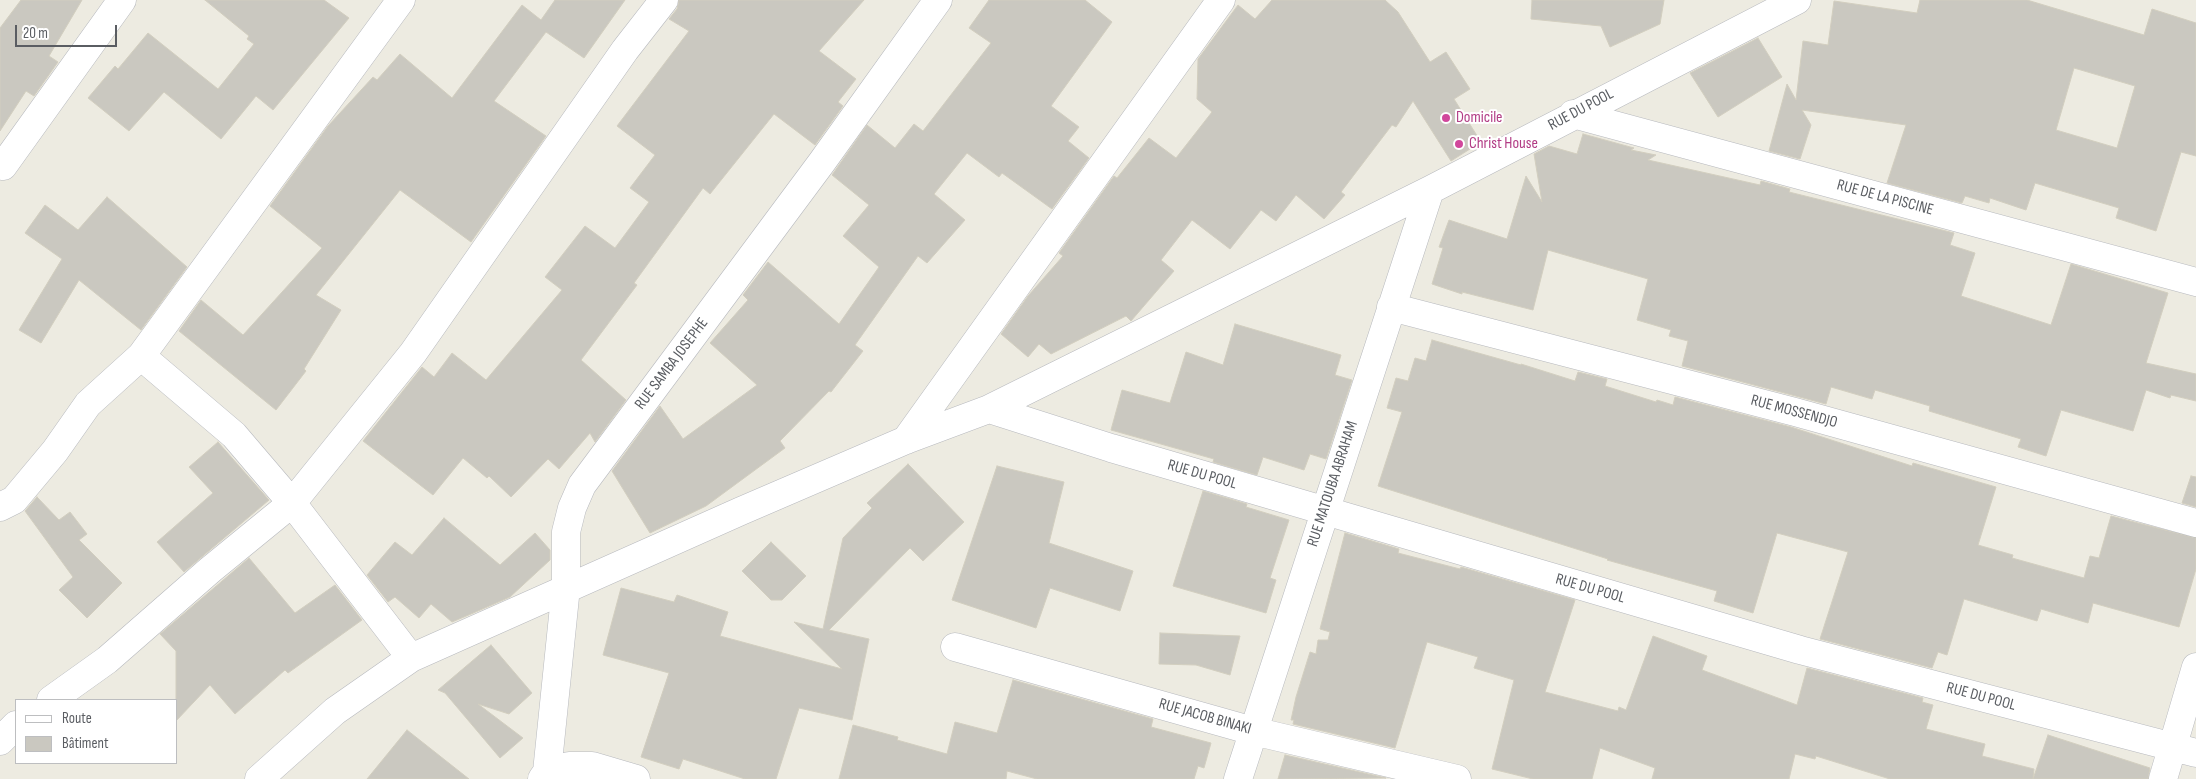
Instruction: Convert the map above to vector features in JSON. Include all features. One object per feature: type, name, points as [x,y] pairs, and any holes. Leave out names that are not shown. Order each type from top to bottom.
[{"type":"street","points":[[3,166],[122,0]]},
{"type":"street","points":[[0,507],[14,500],[20,493],[55,451],[88,404],[141,356],[401,0]]},
{"type":"street","points":[[52,699],[107,660],[210,570],[292,503],[413,354],[625,50],[664,0]]},
{"type":"street","name":"RUE SAMBA JOSEPHE","points":[[544,775],[566,587],[566,532],[572,508],[582,485],[816,170],[938,0]]},
{"type":"street","points":[[906,440],[1221,0]]},
{"type":"street","name":"RUE DU POOL","points":[[259,779],[335,711],[411,658],[510,615],[566,587],[906,440],[989,409],[1430,190],[1573,114],[1797,0]]},
{"type":"street","name":"RUE DE LA PISCINE","points":[[1573,114],[2196,282]]},
{"type":"street","name":"RUE MATOUBA ABRAHAM","points":[[1238,779],[1430,190]]},
{"type":"street","name":"RUE MOSSENDJO","points":[[1391,307],[1795,412],[2196,523]]},
{"type":"street","points":[[141,356],[234,435],[292,503],[411,658]]},
{"type":"street","name":"RUE DU POOL","points":[[989,409],[1111,448],[1800,650],[2184,750]]},
{"type":"street","name":"RUE JACOB BINAKI","points":[[956,647],[1253,731],[1458,779]]},
{"type":"street","points":[[2163,779],[2184,750],[2196,667]]},
{"type":"street","points":[[0,741],[15,726]]},
{"type":"street","points":[[544,775],[569,766],[592,766],[636,779]]},
{"type":"building","points":[[21,0],[82,0],[49,56],[58,62],[34,96],[26,91],[0,131],[0,28]]},
{"type":"building","points":[[205,0],[324,0],[349,18],[273,110],[256,96],[221,139],[164,92],[129,131],[88,98],[115,66],[118,69],[148,33],[218,89],[254,44],[247,39],[249,36]]},
{"type":"building","points":[[555,0],[625,0],[584,58],[546,32],[494,101],[546,136],[471,242],[400,190],[316,295],[341,310],[304,369],[306,371],[276,410],[179,331],[201,300],[243,335],[322,248],[270,206],[328,126],[373,77],[377,80],[400,54],[452,98],[522,5],[541,20]]},
{"type":"building","points":[[679,0],[864,0],[819,51],[856,79],[838,102],[843,106],[815,145],[774,114],[710,194],[703,188],[634,283],[637,285],[581,360],[626,400],[595,442],[590,433],[559,469],[548,459],[511,497],[489,476],[487,478],[463,458],[433,495],[363,441],[422,367],[434,377],[452,353],[486,380],[562,290],[545,277],[585,226],[615,248],[649,202],[630,188],[655,155],[617,126],[689,31],[669,19],[677,9]]},
{"type":"building","points":[[989,0],[1085,0],[1112,22],[1051,106],[1079,127],[1068,141],[1089,158],[1052,209],[1002,173],[999,177],[967,153],[934,194],[965,220],[927,263],[918,256],[855,345],[863,351],[831,392],[829,391],[780,441],[785,448],[706,506],[650,533],[612,471],[660,406],[683,439],[757,385],[710,343],[748,300],[743,295],[768,262],[839,324],[879,267],[843,236],[869,205],[832,175],[867,125],[895,148],[914,124],[923,131],[991,43],[969,28]]},
{"type":"building","points":[[1272,0],[1385,0],[1398,12],[1430,62],[1446,52],[1470,89],[1454,99],[1481,142],[1451,161],[1413,101],[1396,127],[1392,125],[1341,192],[1345,195],[1324,219],[1296,195],[1276,221],[1261,210],[1230,249],[1192,220],[1161,260],[1174,271],[1131,321],[1126,316],[1051,354],[1039,344],[1028,357],[1001,334],[1028,296],[1063,256],[1059,253],[1114,176],[1117,178],[1149,138],[1176,158],[1212,112],[1197,99],[1198,59],[1238,5],[1255,19]]},
{"type":"building","points":[[1532,0],[1664,0],[1660,24],[1610,47],[1601,26],[1531,19]]},
{"type":"building","points":[[1920,0],[2027,0],[2144,35],[2152,9],[2196,23],[2196,156],[2181,152],[2156,231],[2116,218],[2119,208],[2035,183],[2026,210],[1990,198],[1989,203],[1965,196],[1962,203],[1887,183],[1906,125],[1802,110],[1811,125],[1800,159],[1769,151],[1787,84],[1796,100],[1803,41],[1828,45],[1834,1],[1917,13]],"holes":[[[2074,68],[2135,86],[2117,148],[2056,130]]]},
{"type":"building","points":[[1758,38],[1782,77],[1718,117],[1690,73]]},
{"type":"building","points":[[1583,134],[1634,148],[1631,150],[1656,155],[1648,160],[1760,185],[1761,181],[1790,189],[1789,192],[1954,233],[1950,245],[1975,253],[1961,296],[2051,325],[2071,264],[2168,293],[2146,363],[2196,374],[2196,401],[2171,395],[2170,398],[2146,390],[2133,431],[2061,410],[2046,456],[2018,447],[2021,439],[1929,411],[1930,406],[1875,390],[1872,399],[1831,387],[1826,404],[1682,366],[1688,341],[1669,336],[1671,330],[1637,320],[1648,279],[1548,250],[1533,310],[1462,292],[1462,294],[1432,284],[1443,248],[1439,247],[1449,220],[1507,239],[1526,176],[1542,202],[1534,154],[1549,146],[1577,154]]},
{"type":"building","points":[[107,197],[187,267],[141,330],[79,280],[41,343],[19,330],[62,259],[25,233],[45,205],[78,230]]},
{"type":"building","points":[[1235,324],[1341,355],[1335,375],[1352,380],[1326,459],[1310,454],[1304,470],[1263,457],[1257,475],[1213,462],[1214,459],[1111,430],[1122,390],[1170,403],[1186,352],[1223,365]]},
{"type":"building","points":[[1432,340],[1575,381],[1578,372],[1607,379],[1605,386],[1656,402],[1657,400],[1673,405],[1675,397],[1791,427],[1912,466],[1913,463],[1996,487],[1978,545],[2013,555],[2012,558],[2084,578],[2090,556],[2099,558],[2111,516],[2196,538],[2196,569],[2179,627],[2093,603],[2088,623],[2041,609],[2037,621],[1964,599],[1947,655],[1938,652],[1932,668],[1820,639],[1848,552],[1777,533],[1753,613],[1714,601],[1717,591],[1607,560],[1378,486],[1402,412],[1387,408],[1396,378],[1408,381],[1415,358],[1426,361]]},
{"type":"building","points":[[218,442],[269,500],[184,572],[157,542],[213,493],[189,467]]},
{"type":"building","points":[[908,464],[964,522],[923,561],[910,548],[829,630],[869,639],[852,720],[799,708],[776,779],[745,779],[683,759],[679,769],[641,757],[669,673],[603,655],[621,588],[674,602],[677,595],[728,612],[720,636],[842,669],[794,622],[823,629],[843,538],[872,508],[867,503]]},
{"type":"building","points":[[997,466],[1064,482],[1049,543],[1133,571],[1120,611],[1050,588],[1036,628],[952,600]]},
{"type":"building","points":[[2191,476],[2196,477],[2196,507],[2182,503]]},
{"type":"building","points":[[1203,491],[1247,504],[1246,507],[1289,520],[1270,578],[1276,580],[1266,613],[1173,586]]},
{"type":"building","points":[[37,497],[59,520],[70,512],[87,534],[79,540],[122,583],[87,618],[59,590],[73,577],[25,511]]},
{"type":"building","points":[[444,518],[500,565],[535,533],[550,550],[550,560],[510,597],[452,622],[431,604],[419,618],[395,597],[388,602],[367,575],[395,542],[412,555]]},
{"type":"building","points":[[1345,533],[1399,549],[1398,553],[1460,569],[1461,567],[1575,600],[1545,692],[1618,711],[1619,707],[1626,710],[1653,636],[1707,656],[1702,670],[1797,705],[1807,668],[1923,698],[1922,702],[1933,705],[1926,729],[1985,744],[1982,756],[2034,769],[2033,779],[1890,779],[1816,756],[1815,759],[1795,754],[1789,779],[1652,779],[1655,768],[1600,748],[1592,779],[1533,779],[1492,769],[1514,680],[1474,668],[1478,657],[1427,642],[1395,748],[1293,724],[1294,720],[1291,720],[1296,697],[1310,652],[1316,654],[1318,640],[1328,640],[1330,632],[1320,629]]},
{"type":"building","points":[[771,542],[806,576],[782,600],[771,600],[742,571]]},
{"type":"building","points":[[249,558],[295,613],[335,585],[362,620],[288,673],[285,670],[235,714],[210,685],[178,719],[176,651],[160,634]]},
{"type":"building","points":[[1160,633],[1240,636],[1230,675],[1196,665],[1159,664]]},
{"type":"building","points":[[491,645],[532,693],[509,714],[478,704],[523,738],[500,758],[445,693],[438,690]]},
{"type":"building","points":[[1013,680],[1153,719],[1151,727],[1211,743],[1204,768],[1198,766],[1194,779],[1037,779],[1007,771],[1006,779],[839,779],[853,725],[898,737],[897,740],[947,754],[955,722],[997,733]]},
{"type":"building","points":[[407,730],[469,779],[367,779]]},
{"type":"building","points":[[2048,735],[2150,768],[2148,779],[2033,779]]},
{"type":"building","points":[[1285,755],[1386,778],[1278,779]]},
{"type":"place","name":"Domicile","points":[[1446,118]]},
{"type":"place","name":"Christ House","points":[[1459,144]]}]
